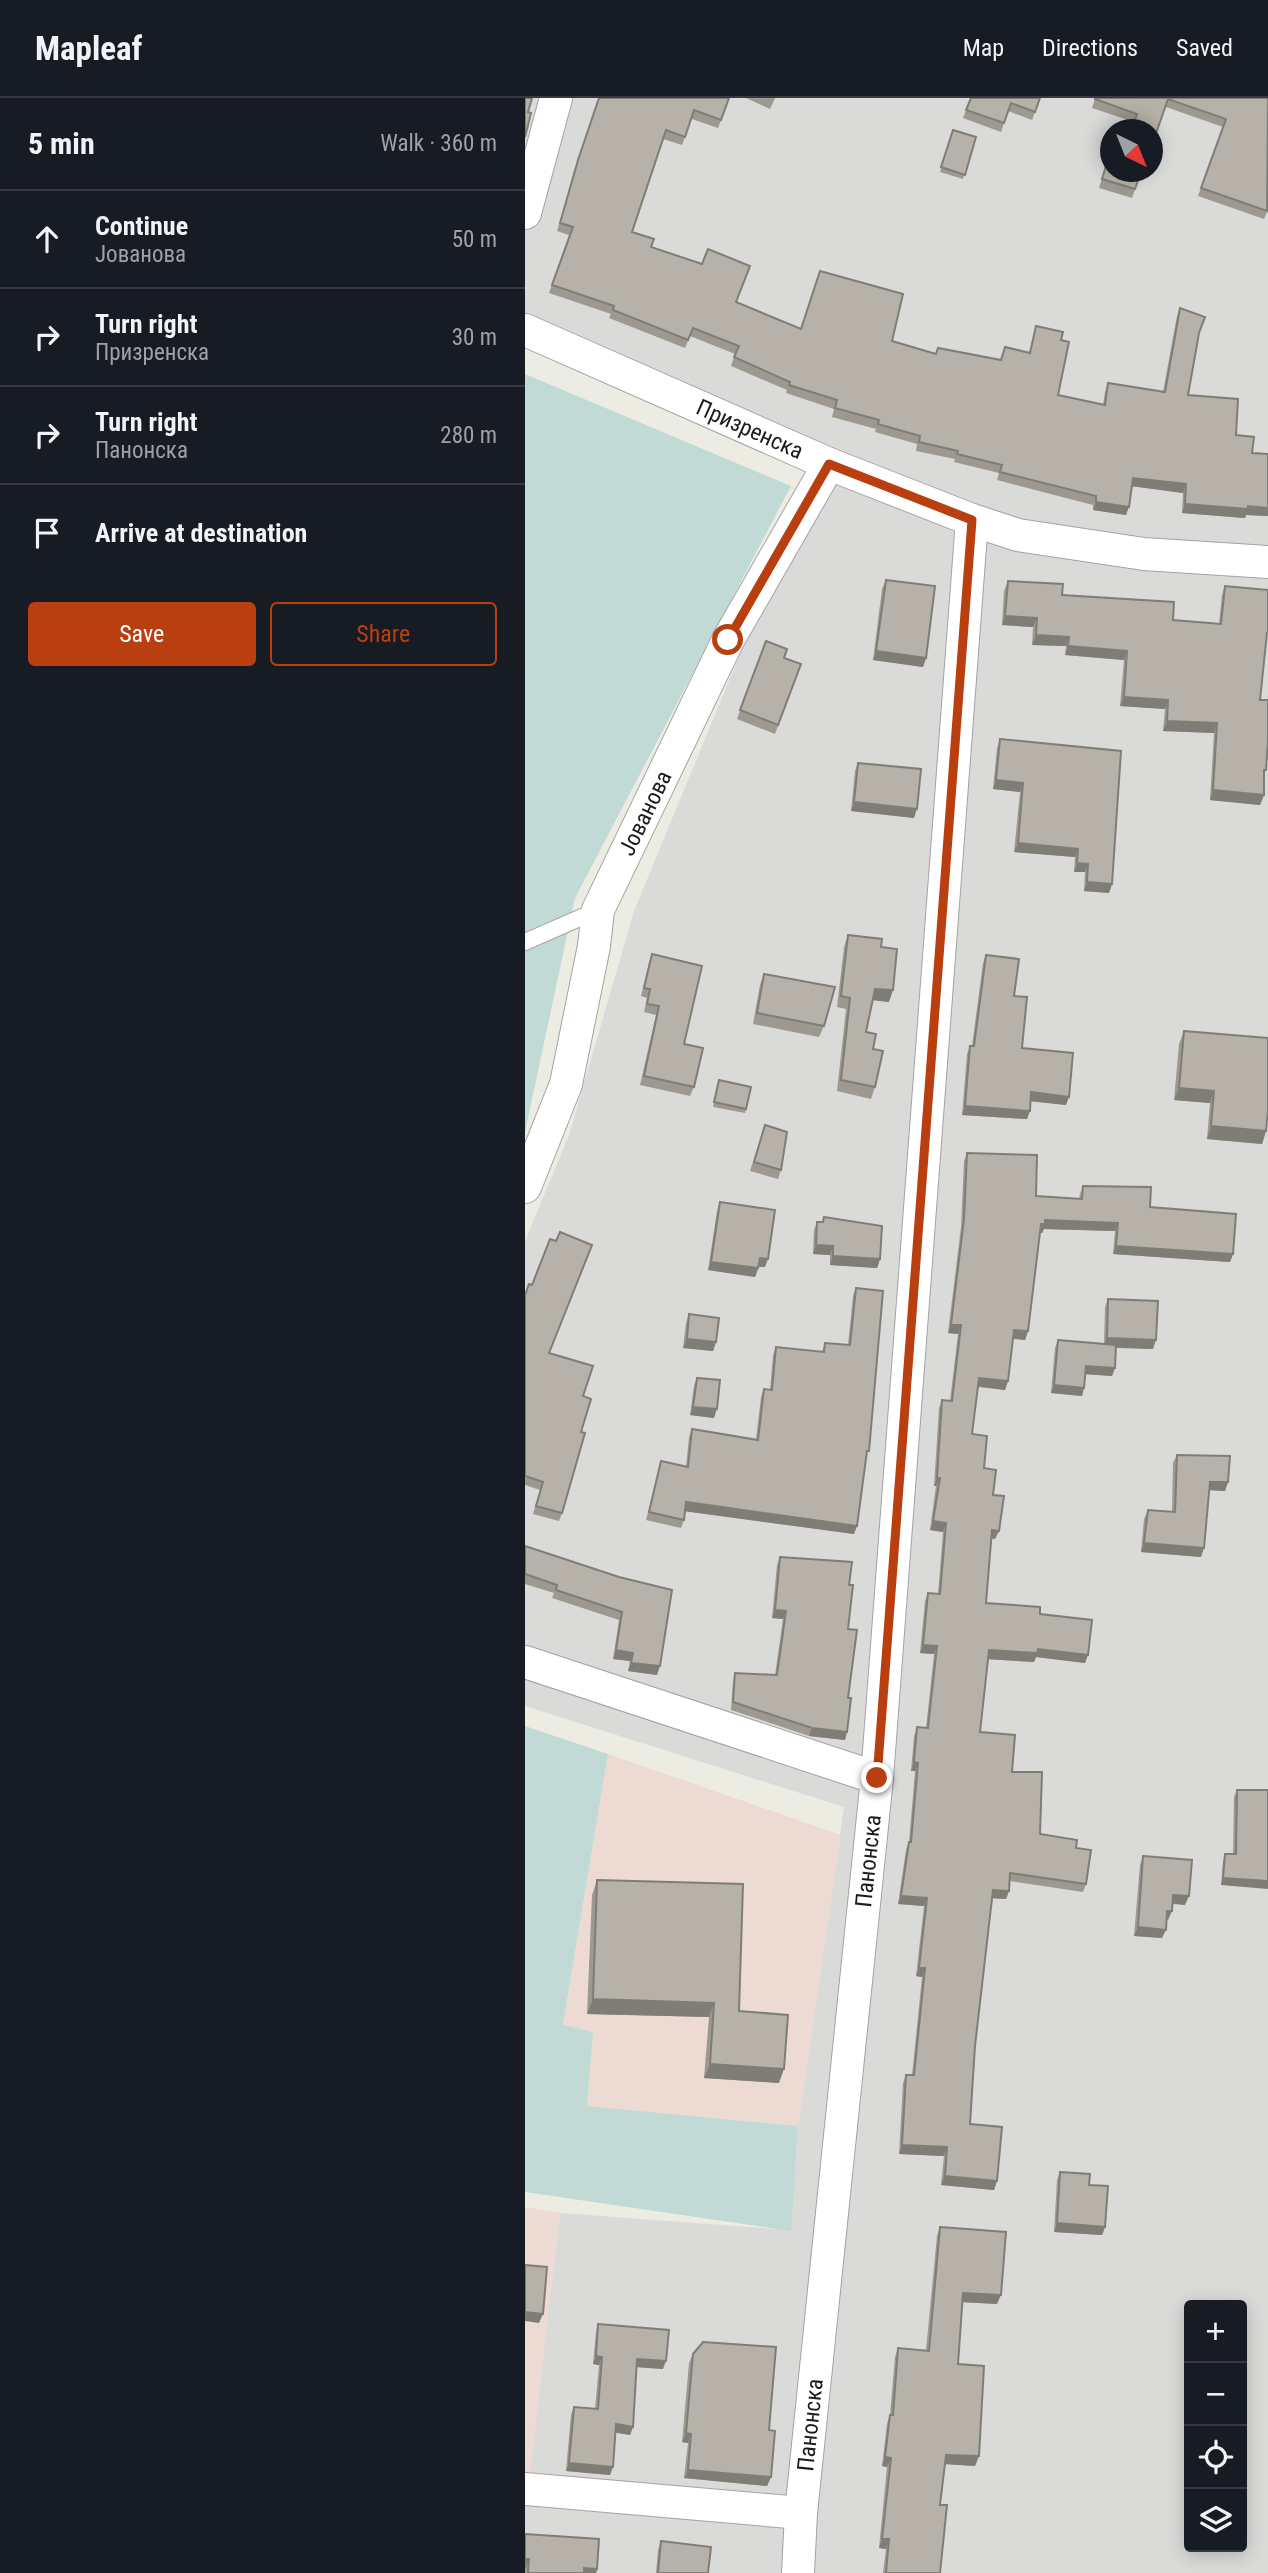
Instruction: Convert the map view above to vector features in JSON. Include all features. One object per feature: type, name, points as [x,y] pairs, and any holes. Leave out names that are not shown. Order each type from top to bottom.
[{"type":"street","points":[[525,213],[556,98]]},
{"type":"street","name":"Призренска","points":[[525,330],[829,464],[972,520],[1018,535],[1144,554],[1268,562]]},
{"type":"street","name":"Јованова","points":[[525,1186],[566,1084],[594,946],[598,911],[728,640],[829,464]]},
{"type":"street","name":"Панонска","points":[[798,2573],[801,2513],[877,1778],[972,520]]},
{"type":"street","points":[[525,1662],[877,1778]]},
{"type":"street","points":[[525,2489],[801,2513]]},
{"type":"lane","points":[[525,942],[598,911]]},
{"type":"shaded area","points":[[525,98],[1268,98],[1268,2573],[525,2573],[525,2505],[560,2213],[790,2230],[798,2126],[844,1807],[525,1706],[525,1241],[569,1135],[634,911],[822,455],[525,320]]},
{"type":"shaded area","points":[[525,374],[791,486],[575,898],[525,1132]]},
{"type":"shaded area","points":[[525,1726],[608,1754],[563,2025],[593,2032],[587,2106],[798,2126],[791,2231],[525,2192]]},
{"type":"shaded area","points":[[608,1754],[841,1835],[798,2126],[587,2106],[593,2032],[563,2026]]},
{"type":"shaded area","points":[[525,2207],[560,2213],[530,2474],[525,2474]]},
{"type":"building","points":[[525,98],[532,98],[525,137]]},
{"type":"building","points":[[599,98],[729,98],[721,120],[694,110],[685,137],[666,130],[632,232],[654,239],[651,247],[702,264],[708,249],[750,266],[736,302],[801,329],[820,271],[903,294],[892,341],[936,354],[938,348],[1001,360],[1005,347],[1030,353],[1036,326],[1063,332],[1061,340],[1069,342],[1058,395],[1105,405],[1108,383],[1165,392],[1180,308],[1205,317],[1199,333],[1188,395],[1238,399],[1236,435],[1254,437],[1252,453],[1268,454],[1268,508],[1185,504],[1186,484],[1133,478],[1129,507],[1096,502],[1096,496],[1000,472],[1002,465],[919,442],[920,436],[878,424],[879,420],[835,408],[837,400],[789,385],[790,382],[734,357],[739,346],[693,328],[688,340],[613,310],[614,306],[552,285],[573,227],[560,223]]},
{"type":"building","points":[[971,98],[1040,98],[1035,112],[1011,103],[1004,123],[966,110]]},
{"type":"building","points":[[1268,98],[1267,211],[1201,188],[1226,119],[1168,99],[1161,119],[1135,119],[1137,114],[1095,99]]},
{"type":"building","points":[[953,130],[976,137],[965,175],[941,167]]},
{"type":"building","points":[[1112,182],[1137,182],[1135,189]]},
{"type":"building","points":[[886,580],[935,586],[926,658],[876,651]]},
{"type":"building","points":[[1008,581],[1063,584],[1062,595],[1174,602],[1173,620],[1221,624],[1225,586],[1268,590],[1268,633],[1260,700],[1268,700],[1264,795],[1213,790],[1217,723],[1167,721],[1168,700],[1124,697],[1127,651],[1068,646],[1069,637],[1036,635],[1037,618],[1005,616]]},
{"type":"building","points":[[766,641],[787,649],[784,658],[801,664],[778,725],[740,710]]},
{"type":"building","points":[[1000,739],[1121,751],[1112,884],[1087,882],[1088,864],[1077,863],[1078,849],[1018,843],[1023,783],[996,780]]},
{"type":"building","points":[[858,763],[921,769],[917,809],[854,802]]},
{"type":"building","points":[[848,935],[882,939],[881,947],[897,949],[893,990],[875,989],[866,1032],[876,1034],[873,1049],[883,1051],[875,1087],[841,1080],[850,998],[841,996]]},
{"type":"building","points":[[652,954],[702,966],[684,1044],[703,1048],[694,1087],[644,1076],[659,1006],[647,1004],[650,989],[644,988]]},
{"type":"building","points":[[986,955],[1019,959],[1014,996],[1027,997],[1022,1048],[1073,1053],[1069,1097],[1031,1092],[1030,1111],[965,1106],[970,1046],[974,1046]]},
{"type":"building","points":[[764,974],[835,987],[824,1026],[757,1013]]},
{"type":"building","points":[[1184,1031],[1268,1038],[1266,1131],[1211,1126],[1214,1091],[1179,1088]]},
{"type":"building","points":[[719,1080],[751,1087],[746,1109],[714,1102]]},
{"type":"building","points":[[765,1125],[787,1132],[781,1170],[754,1162]]},
{"type":"building","points":[[967,1153],[1037,1155],[1036,1196],[1082,1199],[1083,1186],[1151,1187],[1150,1207],[1236,1214],[1233,1254],[1116,1246],[1118,1223],[1045,1220],[1045,1224],[1041,1224],[1028,1331],[1014,1330],[1008,1381],[979,1378],[972,1434],[987,1436],[984,1468],[996,1470],[993,1495],[1004,1496],[999,1531],[992,1530],[986,1603],[1040,1607],[1040,1614],[1092,1620],[1088,1655],[1038,1649],[1037,1653],[989,1650],[980,1732],[1015,1735],[1012,1772],[1042,1772],[1040,1834],[1077,1840],[1076,1848],[1091,1850],[1086,1884],[1010,1873],[1009,1891],[993,1890],[975,2046],[970,2124],[1002,2127],[997,2181],[945,2176],[947,2147],[902,2145],[906,2075],[914,2075],[925,1968],[919,1968],[927,1898],[901,1896],[911,1842],[918,1763],[914,1762],[917,1727],[928,1728],[937,1646],[923,1645],[928,1593],[940,1594],[946,1523],[933,1521],[940,1478],[937,1478],[942,1400],[952,1401],[961,1325],[951,1325],[964,1219]]},
{"type":"building","points":[[720,1202],[775,1210],[768,1259],[760,1258],[758,1268],[711,1262]]},
{"type":"building","points":[[824,1217],[882,1226],[880,1259],[833,1256],[833,1246],[816,1245],[817,1222],[823,1222]]},
{"type":"building","points":[[560,1232],[592,1245],[549,1353],[593,1366],[583,1396],[591,1399],[581,1432],[585,1433],[562,1513],[536,1506],[543,1482],[525,1476],[525,1295],[529,1284],[532,1285],[550,1239],[556,1241]]},
{"type":"building","points":[[856,1288],[883,1291],[869,1451],[857,1526],[686,1502],[684,1520],[649,1512],[661,1461],[688,1467],[692,1429],[758,1440],[764,1389],[772,1390],[776,1347],[824,1352],[825,1343],[850,1345]]},
{"type":"building","points":[[1108,1299],[1158,1301],[1156,1340],[1107,1338]]},
{"type":"building","points":[[689,1314],[719,1318],[716,1342],[687,1339]]},
{"type":"building","points":[[1058,1340],[1116,1345],[1115,1368],[1086,1366],[1084,1388],[1054,1385]]},
{"type":"building","points":[[697,1378],[720,1380],[717,1409],[693,1407]]},
{"type":"building","points":[[1177,1455],[1230,1456],[1228,1482],[1210,1482],[1204,1548],[1144,1543],[1148,1510],[1175,1512]]},
{"type":"building","points":[[525,1546],[619,1577],[672,1590],[660,1666],[631,1663],[633,1653],[616,1650],[622,1612],[556,1590],[557,1585],[525,1574]]},
{"type":"building","points":[[780,1557],[852,1562],[849,1585],[853,1585],[848,1629],[857,1630],[848,1698],[851,1698],[847,1732],[812,1728],[733,1702],[735,1673],[777,1675],[786,1611],[775,1610]]},
{"type":"building","points":[[1237,1790],[1268,1790],[1268,1881],[1223,1878],[1225,1854],[1236,1854]]},
{"type":"building","points":[[1143,1856],[1192,1860],[1189,1896],[1173,1895],[1172,1911],[1167,1911],[1166,1930],[1138,1927]]},
{"type":"building","points":[[597,1880],[743,1884],[739,2011],[788,2015],[784,2069],[710,2064],[714,2003],[593,1999]]},
{"type":"building","points":[[1060,2172],[1090,2174],[1089,2185],[1108,2186],[1105,2227],[1057,2223]]},
{"type":"building","points":[[940,2227],[1006,2232],[1001,2295],[963,2293],[958,2364],[984,2366],[979,2456],[946,2455],[940,2505],[947,2505],[940,2573],[886,2573],[889,2539],[882,2539],[891,2458],[885,2457],[890,2415],[893,2415],[898,2348],[929,2351]]},
{"type":"building","points":[[525,2265],[547,2267],[543,2314],[525,2312]]},
{"type":"building","points":[[598,2324],[669,2330],[666,2361],[637,2359],[633,2427],[616,2424],[613,2467],[569,2463],[574,2407],[598,2409],[602,2357],[596,2356]]},
{"type":"building","points":[[703,2342],[776,2347],[769,2430],[775,2431],[771,2477],[688,2470],[691,2434],[686,2433],[693,2354]]},
{"type":"building","points":[[525,2534],[599,2539],[597,2569],[584,2568],[584,2573],[528,2573]]},
{"type":"building","points":[[661,2541],[711,2547],[708,2573],[658,2573]]},
{"type":"route","points":[[728,640],[829,464],[972,520],[877,1778]]}]
